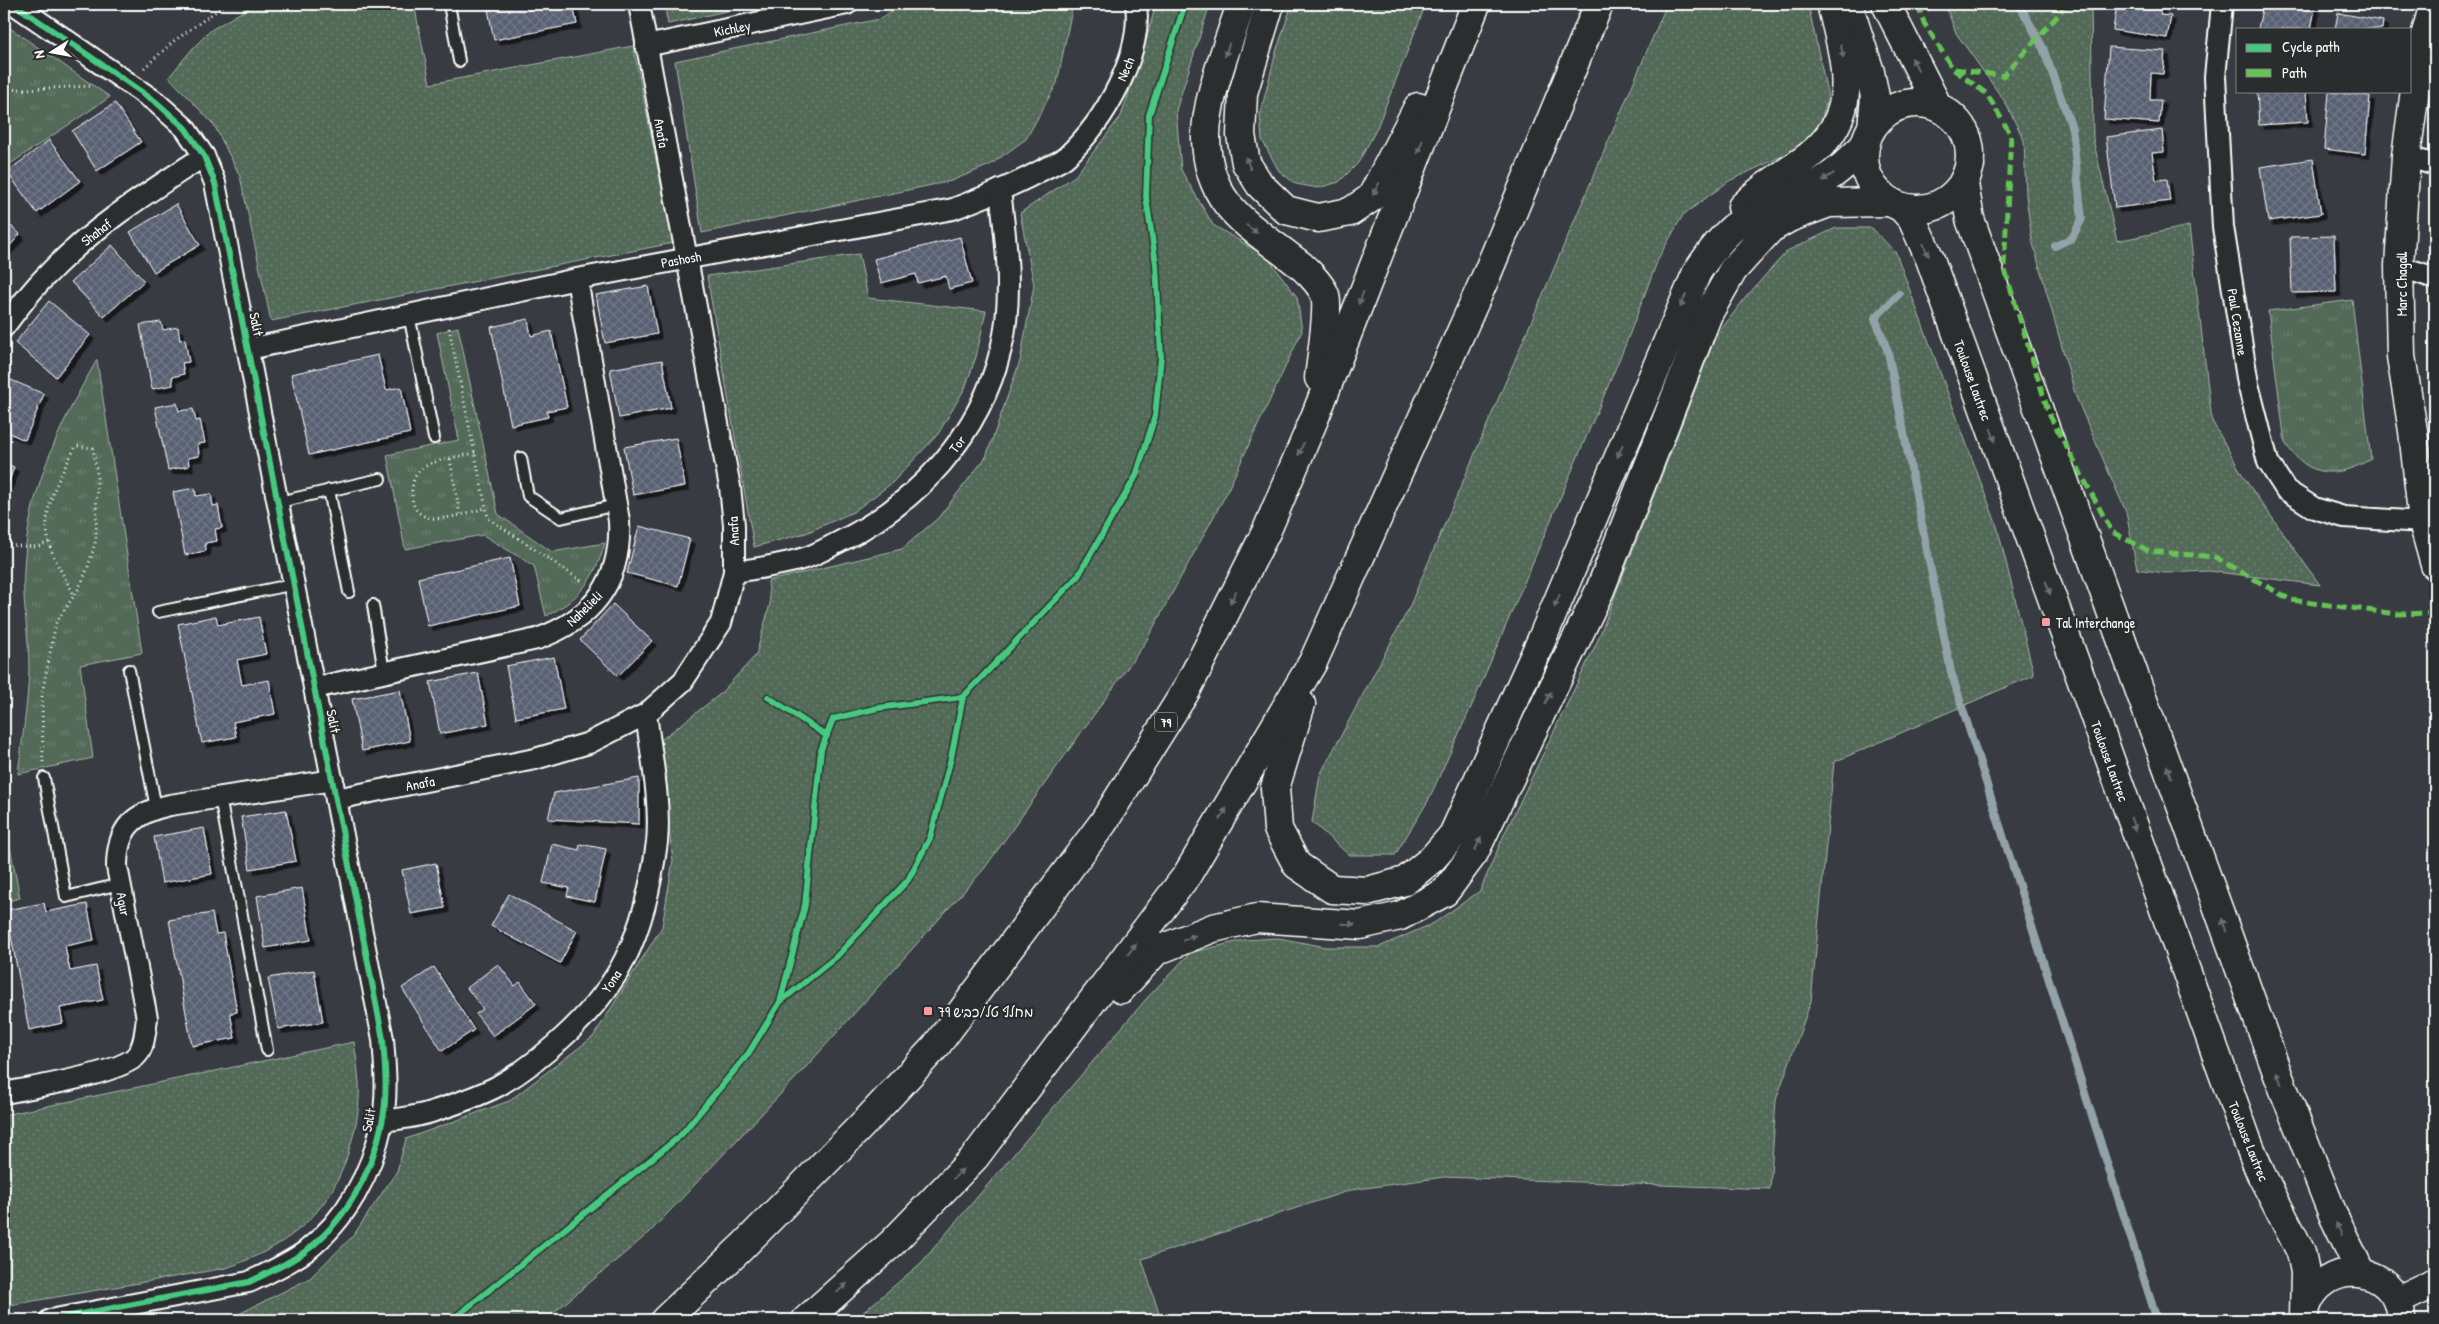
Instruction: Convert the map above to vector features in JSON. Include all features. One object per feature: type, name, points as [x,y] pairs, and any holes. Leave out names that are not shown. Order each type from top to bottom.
[{"type":"main road","points":[[1241,4],[1208,110],[1206,138],[1208,164],[1216,188],[1231,211],[1247,227],[1306,269],[1325,295],[1324,335],[1315,417]]},
{"type":"main road","points":[[1270,4],[1243,93],[1241,135],[1246,163],[1260,185],[1286,210],[1318,218],[1350,212],[1371,198],[1403,138],[1466,4]]},
{"type":"main road","name":"79","points":[[665,1320],[742,1247],[864,1124],[936,1046],[1103,823],[1187,689],[1267,530],[1315,417],[1476,4]]},
{"type":"main road","points":[[806,1320],[892,1243],[976,1157],[1187,875],[1313,662],[1488,274],[1599,4]]},
{"type":"main road","points":[[1313,662],[1275,788],[1278,829],[1296,865],[1332,889],[1367,891],[1405,881],[1432,858],[1453,835],[1540,640],[1712,240],[1743,206],[1775,179],[1824,144],[1836,127],[1843,111],[1847,88],[1843,54],[1832,4]]},
{"type":"main road","points":[[1848,4],[1870,72],[1875,98],[1864,162],[1868,177],[1876,191],[1895,205]]},
{"type":"main road","points":[[1886,4],[1938,107]]},
{"type":"main road","name":"Marc Chagall","points":[[2434,4],[2420,54],[2406,156],[2399,266],[2401,356],[2435,565]]},
{"type":"main road","points":[[1697,272],[1712,250],[1732,229],[1780,199],[1821,182],[1841,169],[1868,137],[1881,116],[1901,106],[1923,103],[1938,107],[1953,116],[1964,130],[1970,147],[1970,165],[1964,184],[1970,219],[2278,1075],[2334,1218],[2361,1272]]},
{"type":"main road","points":[[1027,1089],[1156,951],[1213,928],[1257,918],[1360,924],[1400,916],[1445,892],[1474,853],[1600,590],[1708,314],[1732,270],[1770,228],[1789,218],[1829,203],[1895,205],[1920,210],[1937,206],[1953,197],[1964,182],[1970,165]]},
{"type":"main road","name":"Toulouse Lautrec","points":[[1895,205],[1912,219],[1930,258],[2240,1121],[2261,1174],[2301,1252],[2306,1272],[2304,1318]]},
{"type":"main road","points":[[2304,1318],[2308,1300],[2317,1287],[2330,1277],[2345,1272],[2361,1272],[2376,1278],[2389,1288],[2399,1311],[2435,1283]]},
{"type":"street","name":"Salit","points":[[14,4],[156,102],[185,128],[204,156],[215,183],[225,225],[383,1039],[386,1075],[383,1121],[373,1156],[355,1196],[331,1229],[305,1252],[277,1269],[248,1282],[210,1291],[50,1320]]},
{"type":"street","name":"Anafa","points":[[334,790],[543,758],[589,743],[646,714],[683,681],[721,623],[734,572],[734,525],[730,487],[639,4]]},
{"type":"street","name":"Kichley","points":[[646,46],[847,4]]},
{"type":"street","name":"Nech","points":[[1092,126],[1114,95],[1134,47],[1138,14],[1136,4]]},
{"type":"street","name":"Paul Cezanne","points":[[2222,4],[2215,78],[2223,227],[2248,384],[2268,462],[2286,490],[2314,508],[2344,516],[2429,521]]},
{"type":"street","name":"Pashosh","points":[[249,349],[577,279],[924,216],[953,209],[1000,190],[1066,157],[1092,126]]},
{"type":"street","name":"Shahaf","points":[[4,327],[48,274],[73,250],[140,198],[204,156]]},
{"type":"street","points":[[2406,156],[2435,165]]},
{"type":"street","name":"Tor","points":[[734,572],[774,567],[810,556],[856,533],[885,515],[912,494],[941,466],[967,431],[988,391],[1001,348],[1008,305],[1007,250],[1000,190]]},
{"type":"street","points":[[2399,266],[2435,278]]},
{"type":"street","name":"Nahelieli","points":[[314,688],[537,639],[560,630],[576,620],[600,594],[612,573],[620,550],[616,505],[577,279]]},
{"type":"street","name":"Yona","points":[[383,1121],[428,1113],[498,1086],[557,1042],[580,1021],[606,990],[625,960],[638,926],[657,841],[655,779],[646,714]]},
{"type":"street","name":"Agur","points":[[4,1094],[118,1067],[136,1056],[144,1041],[147,1018],[116,867],[117,846],[124,831],[137,818],[156,808],[220,797],[334,790]]},
{"type":"lane","points":[[449,4],[459,61]]},
{"type":"lane","points":[[409,315],[434,438]]},
{"type":"lane","points":[[521,458],[528,496],[561,518],[616,505]]},
{"type":"lane","points":[[279,502],[380,479]]},
{"type":"lane","points":[[329,490],[349,592]]},
{"type":"lane","points":[[158,612],[295,584]]},
{"type":"lane","points":[[373,605],[384,672]]},
{"type":"lane","points":[[129,670],[156,808]]},
{"type":"lane","points":[[44,778],[66,896],[120,884]]},
{"type":"lane","points":[[220,797],[267,1050]]},
{"type":"path","points":[[4,90],[129,84],[174,41],[226,4]]},
{"type":"path","points":[[445,307],[488,518],[600,594]]},
{"type":"path","points":[[44,778],[42,694],[56,623],[74,595],[87,570],[96,540],[97,474],[92,448],[76,446],[54,489],[48,517],[49,542],[74,595]]},
{"type":"path","points":[[475,453],[450,459],[419,470],[414,480],[412,496],[417,511],[427,517],[442,520],[486,508]]},
{"type":"path","points":[[450,459],[460,515]]},
{"type":"path","points":[[4,545],[36,547],[49,542]]},
{"type":"green space","points":[[255,4],[414,4],[430,84],[633,46],[673,243],[271,321],[240,176],[214,125],[169,77],[211,30]]},
{"type":"green space","points":[[664,4],[758,4],[668,24]]},
{"type":"green space","points":[[902,4],[1073,4],[1057,83],[1026,139],[990,165],[951,181],[702,233],[675,61],[880,19]]},
{"type":"green space","points":[[1156,4],[1210,4],[1176,110],[1181,170],[1213,225],[1267,257],[1297,297],[1302,331],[1225,496],[1145,643],[984,869],[806,1067],[650,1232],[545,1320],[215,1320],[235,1316],[310,1278],[353,1236],[397,1171],[406,1139],[509,1101],[593,1037],[662,927],[673,860],[657,743],[719,695],[756,655],[770,604],[768,581],[902,549],[938,518],[986,457],[1020,361],[1034,285],[1020,213],[1075,176],[1121,116],[1144,48]]},
{"type":"green space","points":[[1292,4],[1426,4],[1376,130],[1358,163],[1339,182],[1318,188],[1296,184],[1279,171],[1262,140],[1260,115],[1276,52]]},
{"type":"green space","points":[[1667,4],[1808,4],[1828,97],[1818,131],[1791,152],[1729,181],[1683,215],[1659,257],[1625,346],[1472,705],[1428,801],[1395,855],[1349,855],[1312,822],[1320,775],[1408,610]]},
{"type":"green space","points":[[1945,4],[2091,4],[2093,139],[2117,241],[2189,226],[2212,421],[2246,481],[2320,585],[2209,571],[2165,573],[2137,569],[2126,512],[2076,397],[2032,240],[2026,196],[2024,140],[2005,102],[1956,33]]},
{"type":"green space","points":[[4,24],[110,97],[4,168]]},
{"type":"green space","points":[[1836,228],[1872,228],[1896,253],[1997,526],[2034,675],[1834,762],[1811,1001],[1776,1100],[1770,1189],[1444,1177],[1351,1190],[1142,1259],[1161,1320],[854,1320],[921,1263],[1147,998],[1190,953],[1244,940],[1278,938],[1326,947],[1379,947],[1434,923],[1480,891],[1503,837],[1597,642],[1716,336],[1746,297],[1787,251]]},
{"type":"green space","points":[[859,254],[868,298],[986,311],[976,357],[965,388],[938,434],[892,483],[853,512],[806,533],[754,547],[707,276]]},
{"type":"green space","points":[[2352,300],[2371,459],[2346,470],[2324,472],[2313,469],[2303,463],[2285,443],[2268,311]]},
{"type":"green space","points":[[458,327],[498,514],[552,552],[605,543],[591,578],[584,587],[568,603],[546,616],[534,566],[483,535],[405,549],[387,455],[459,440],[437,333]]},
{"type":"green space","points":[[97,360],[142,653],[80,665],[93,758],[18,774],[29,668],[24,570],[31,514],[47,460],[70,409]]},
{"type":"green space","points":[[4,816],[20,898],[4,902]]},
{"type":"green space","points":[[354,1042],[359,1083],[358,1106],[355,1129],[343,1167],[321,1207],[289,1237],[270,1249],[226,1268],[4,1306],[4,1115]]},
{"type":"building","points":[[487,4],[573,4],[577,24],[494,40]]},
{"type":"building","points":[[2117,4],[2161,4],[2160,15],[2171,16],[2167,38],[2113,30]]},
{"type":"building","points":[[2263,4],[2316,4],[2311,28],[2258,28]]},
{"type":"building","points":[[2338,13],[2383,21],[2382,28],[2335,28]]},
{"type":"building","points":[[2109,47],[2165,51],[2163,74],[2151,73],[2150,100],[2161,100],[2159,123],[2104,119]]},
{"type":"building","points":[[2257,92],[2306,92],[2308,122],[2259,125]]},
{"type":"building","points":[[2329,92],[2370,96],[2365,154],[2324,149]]},
{"type":"building","points":[[115,103],[141,142],[97,171],[72,131]]},
{"type":"building","points":[[2162,130],[2164,152],[2152,153],[2156,180],[2167,179],[2170,201],[2115,208],[2106,137]]},
{"type":"building","points":[[49,140],[80,181],[37,213],[7,172]]},
{"type":"building","points":[[2313,159],[2321,214],[2268,221],[2260,167]]},
{"type":"building","points":[[176,204],[200,245],[154,272],[130,232]]},
{"type":"building","points":[[4,220],[20,234],[4,253]]},
{"type":"building","points":[[2334,236],[2336,292],[2292,293],[2290,237]]},
{"type":"building","points":[[960,237],[972,283],[949,289],[946,276],[918,283],[916,274],[881,283],[874,259]]},
{"type":"building","points":[[112,245],[144,281],[104,317],[71,282]]},
{"type":"building","points":[[648,286],[657,334],[605,343],[596,295]]},
{"type":"building","points":[[49,301],[90,335],[56,377],[15,343]]},
{"type":"building","points":[[528,319],[531,336],[551,331],[567,407],[547,411],[548,417],[511,425],[491,327]]},
{"type":"building","points":[[161,322],[163,330],[178,327],[180,340],[185,339],[189,362],[182,363],[184,374],[172,377],[173,385],[152,389],[140,325]]},
{"type":"building","points":[[378,355],[386,390],[401,387],[410,433],[309,455],[291,374]]},
{"type":"building","points":[[662,360],[671,408],[619,418],[610,369]]},
{"type":"building","points":[[4,377],[44,394],[25,440],[4,431]]},
{"type":"building","points":[[177,403],[179,411],[193,409],[196,421],[200,420],[205,443],[198,444],[199,456],[188,458],[189,466],[168,470],[155,407]]},
{"type":"building","points":[[676,438],[685,486],[633,495],[624,447]]},
{"type":"building","points":[[4,463],[14,467],[4,496]]},
{"type":"building","points":[[195,488],[196,496],[211,494],[213,506],[218,505],[222,528],[215,529],[217,541],[205,543],[206,551],[185,555],[173,492]]},
{"type":"building","points":[[639,526],[690,539],[678,586],[627,573]]},
{"type":"building","points":[[510,558],[520,606],[428,626],[418,578]]},
{"type":"building","points":[[613,604],[652,641],[618,676],[580,640]]},
{"type":"building","points":[[216,616],[218,625],[259,617],[266,654],[237,660],[242,685],[269,680],[275,714],[233,722],[236,737],[202,743],[178,624]]},
{"type":"building","points":[[554,657],[564,709],[516,718],[506,666]]},
{"type":"building","points":[[478,673],[488,724],[440,734],[430,682]]},
{"type":"building","points":[[400,690],[410,741],[362,751],[352,699]]},
{"type":"building","points":[[639,778],[639,824],[548,819],[554,793]]},
{"type":"building","points":[[286,810],[296,861],[250,869],[241,817]]},
{"type":"building","points":[[204,828],[212,874],[162,883],[154,837]]},
{"type":"building","points":[[552,844],[579,850],[580,844],[606,849],[595,902],[567,896],[569,888],[543,883]]},
{"type":"building","points":[[436,863],[445,908],[411,914],[402,870]]},
{"type":"building","points":[[302,888],[311,940],[265,948],[257,896]]},
{"type":"building","points":[[509,894],[577,931],[560,963],[491,926]]},
{"type":"building","points":[[44,903],[46,912],[87,904],[94,940],[65,946],[70,971],[96,966],[103,1000],[60,1008],[63,1023],[29,1030],[6,910]]},
{"type":"building","points":[[212,913],[216,934],[223,933],[237,1012],[230,1013],[235,1038],[192,1046],[169,920]]},
{"type":"building","points":[[498,964],[515,986],[520,982],[536,1004],[493,1036],[476,1014],[483,1009],[467,988]]},
{"type":"building","points":[[434,967],[474,1030],[442,1051],[402,988]]},
{"type":"building","points":[[314,970],[323,1022],[278,1029],[268,978]]},
{"type":"waterway","points":[[2019,4],[2043,48],[2072,128],[2082,219],[2072,238],[2055,246]]},
{"type":"waterway","points":[[1899,294],[1875,318],[1888,352],[1951,672],[2157,1320]]},
{"type":"marked path","points":[[1918,4],[1924,23],[1953,69],[1987,94],[2011,135],[2004,267],[2049,414],[2112,532],[2149,551],[2215,557],[2291,600],[2397,614],[2435,613]]},
{"type":"marked path","points":[[1955,69],[2003,76],[2060,13],[2064,4]]},
{"type":"cycle path","points":[[14,4],[156,102],[185,128],[204,156],[215,183],[383,1039],[386,1081],[382,1123],[372,1160],[345,1210],[320,1239],[306,1251],[249,1282],[50,1320]]},
{"type":"cycle path","points":[[452,1320],[680,1136],[748,1054],[780,1002],[836,957],[908,880],[930,838],[951,758],[963,697],[1078,576],[1136,476],[1155,416],[1161,357],[1156,264],[1146,197],[1149,115],[1185,4]]},
{"type":"cycle path","points":[[768,697],[827,736]]},
{"type":"cycle path","points":[[780,1002],[805,905],[821,750],[833,719],[878,708],[963,697]]},
{"type":"place","name":"Tal Interchange","points":[[2046,622]]},
{"type":"place","name":"מחלף טל/כביש 79","points":[[928,1011]]}]
